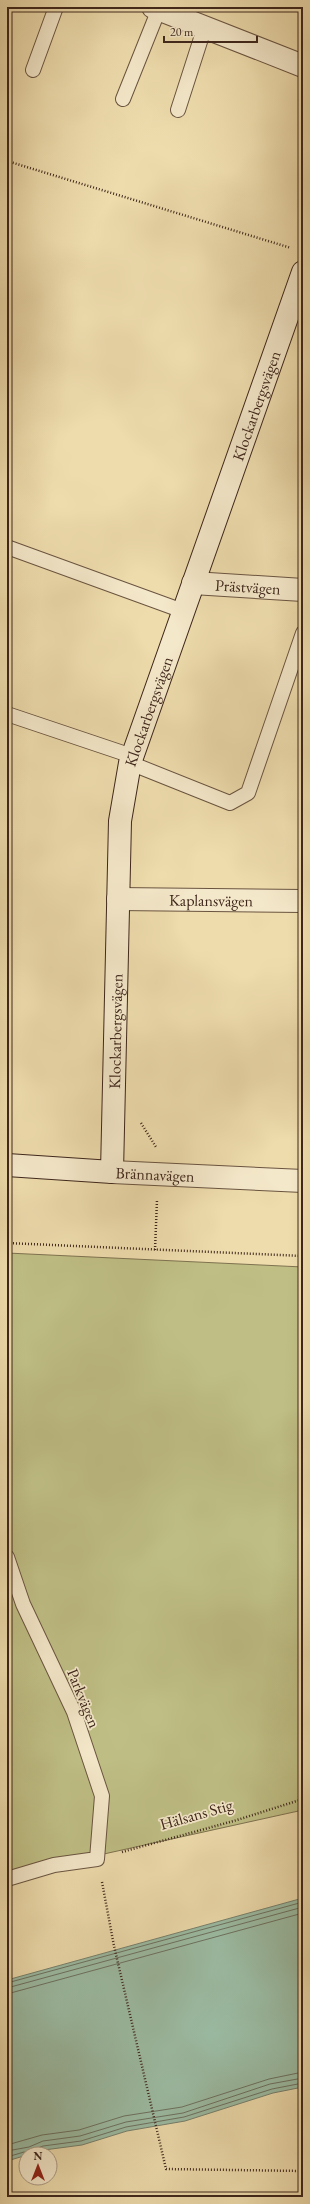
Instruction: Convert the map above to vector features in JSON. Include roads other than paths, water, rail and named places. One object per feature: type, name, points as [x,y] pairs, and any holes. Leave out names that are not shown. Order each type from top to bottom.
[{"type":"street","points":[[156,8],[205,26],[303,66]]},
{"type":"street","name":"Klockarbergsvägen","points":[[112,1172],[120,821],[131,760],[303,272]]},
{"type":"street","name":"Prästvägen","points":[[193,583],[303,590]]},
{"type":"street","name":"Kaplansvägen","points":[[118,899],[303,901]]},
{"type":"street","name":"Brännavägen","points":[[7,1165],[303,1182]]},
{"type":"lane","points":[[33,70],[56,7]]},
{"type":"lane","points":[[123,99],[156,8]]},
{"type":"lane","points":[[178,110],[205,26]]},
{"type":"lane","points":[[7,547],[184,611]]},
{"type":"lane","points":[[7,714],[131,760],[230,803],[248,793],[303,633]]},
{"type":"lane","name":"Parkvägen","points":[[7,1557],[23,1604],[74,1712],[102,1796],[97,1859],[54,1865],[7,1879]]},
{"type":"water","points":[[303,1898],[303,2087],[273,2093],[185,2121],[127,2131],[82,2145],[58,2148],[58,2146],[18,2146],[18,2158],[7,2161],[7,1980]]}]
